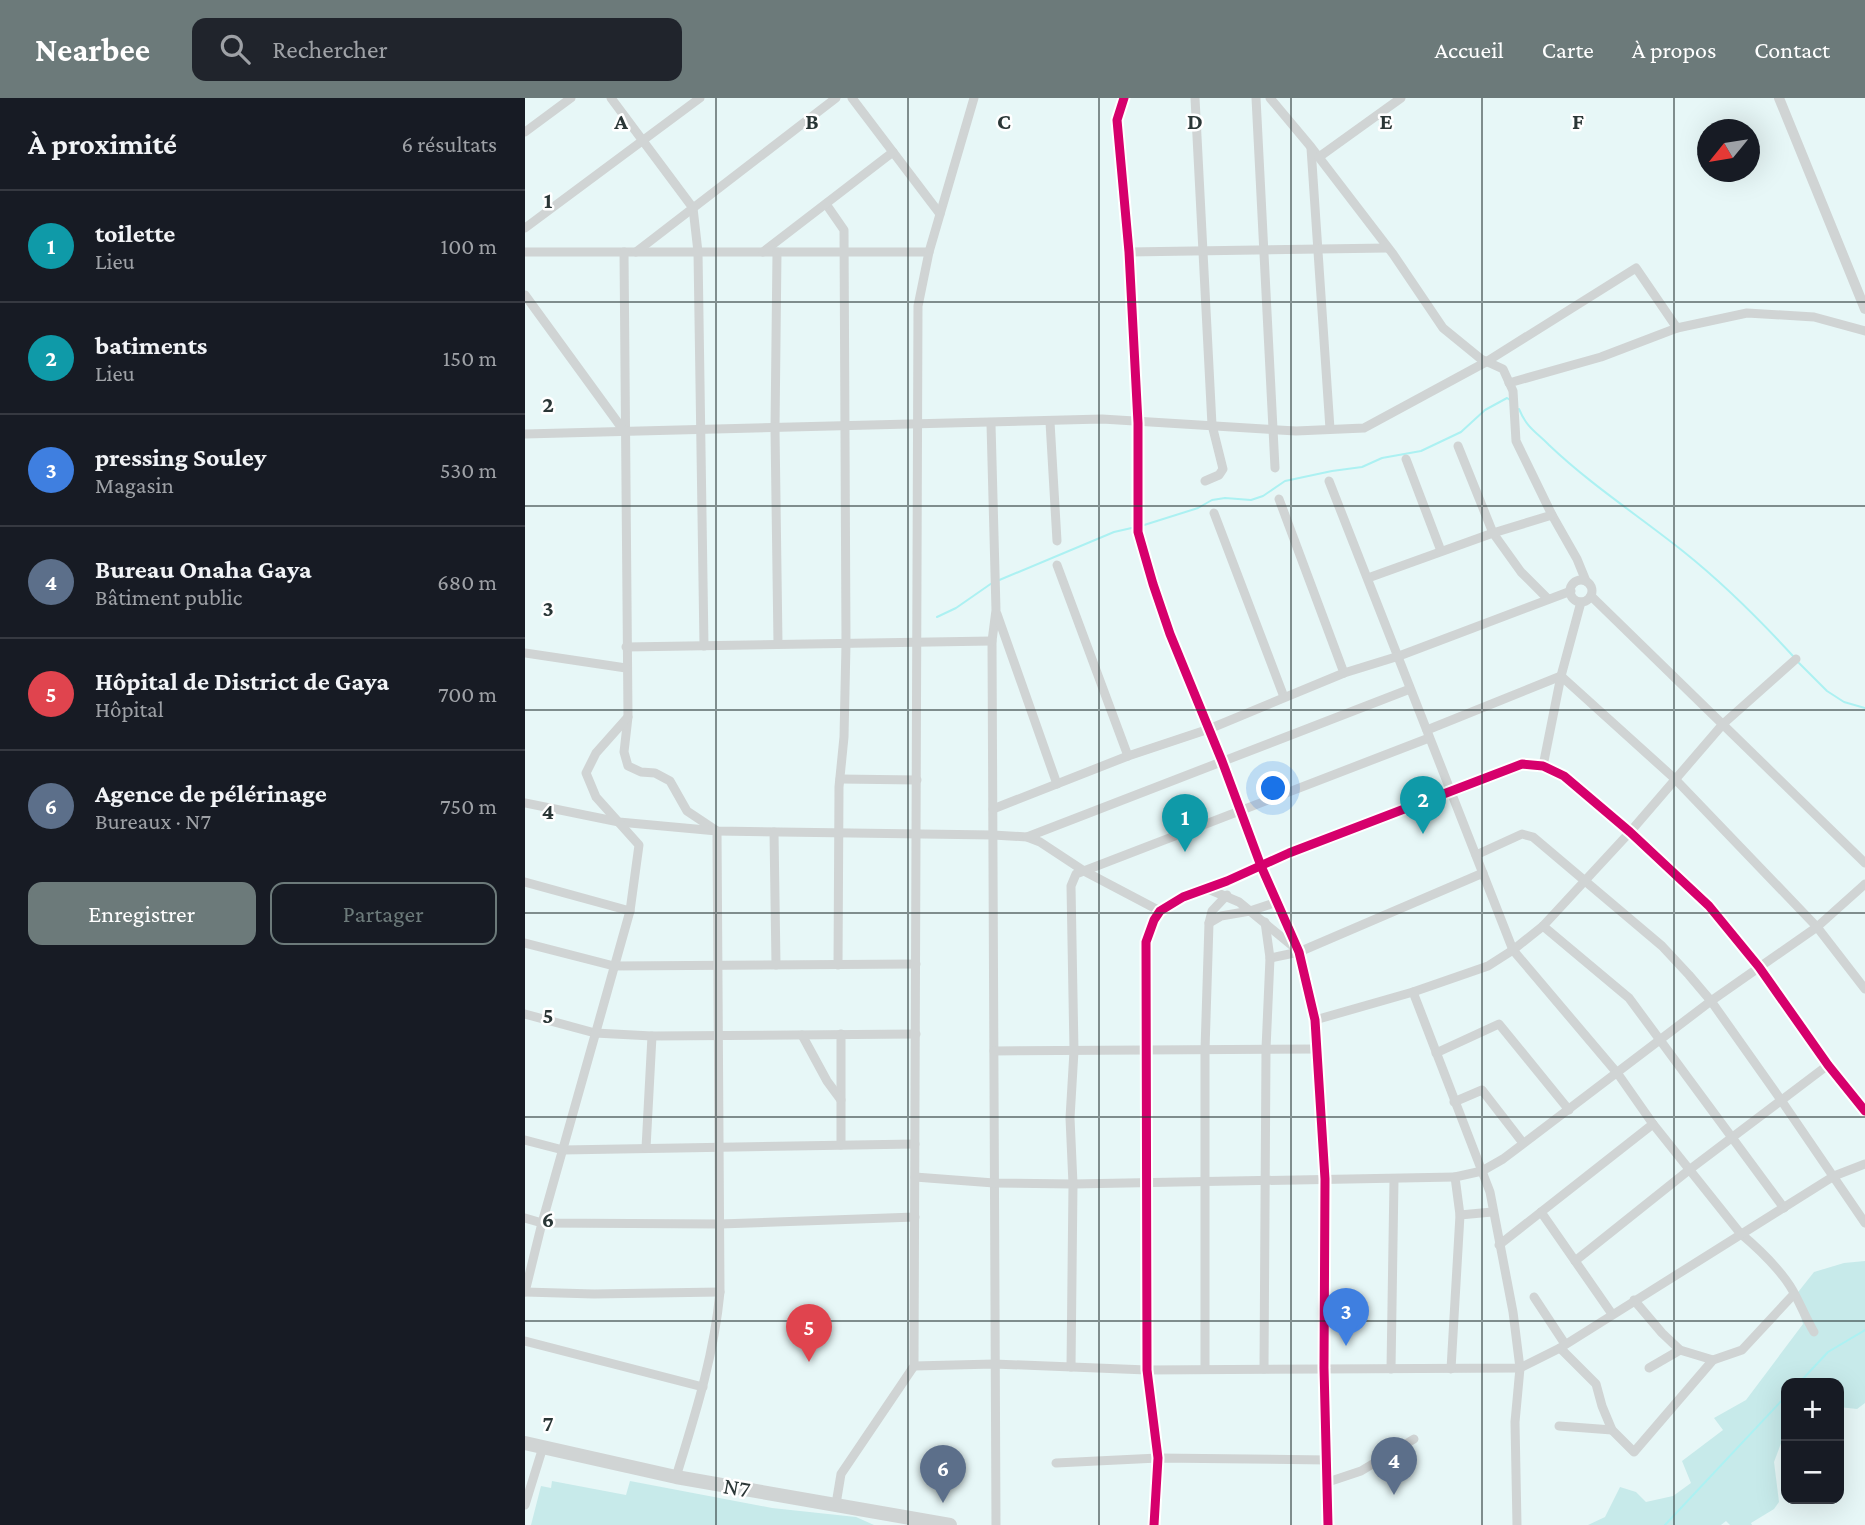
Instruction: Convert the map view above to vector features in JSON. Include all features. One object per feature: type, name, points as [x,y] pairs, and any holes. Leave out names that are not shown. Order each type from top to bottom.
[{"type":"main road","name":"N7","points":[[525,1443],[676,1476],[943,1524]]},
{"type":"street","points":[[525,132],[571,98]]},
{"type":"street","points":[[611,98],[693,208],[698,252],[704,646]]},
{"type":"street","points":[[525,228],[700,98]]},
{"type":"street","points":[[636,252],[836,98]]},
{"type":"street","points":[[852,98],[940,214]]},
{"type":"street","points":[[836,1504],[841,1474],[915,1366],[918,306],[929,252],[974,98]]},
{"type":"street","points":[[1123,98],[1117,120],[1129,252],[1138,423],[1138,533],[1157,597],[1261,866],[1299,951],[1315,1020],[1325,1179],[1324,1368],[1328,1525]]},
{"type":"street","points":[[1195,98],[1212,425],[1223,469],[1219,475],[1205,481]]},
{"type":"street","points":[[1256,98],[1275,468]]},
{"type":"street","points":[[1270,98],[1319,157],[1387,247],[1443,328],[1486,362],[1503,369],[1513,391],[1516,441],[1586,581],[1591,586],[1591,596],[1865,863]]},
{"type":"street","points":[[1319,157],[1401,98]]},
{"type":"street","points":[[1779,98],[1865,309]]},
{"type":"street","points":[[1311,147],[1330,429]]},
{"type":"street","points":[[763,252],[893,152]]},
{"type":"street","points":[[826,204],[844,230],[846,643],[844,737],[840,779],[838,965]]},
{"type":"street","points":[[1129,252],[1387,247]]},
{"type":"street","points":[[525,252],[929,252]]},
{"type":"street","points":[[624,252],[628,717],[624,752],[628,766],[641,772],[655,773],[670,781],[687,811],[717,831]]},
{"type":"street","points":[[777,252],[775,429],[778,644]]},
{"type":"street","points":[[525,435],[1103,419],[1272,429],[1364,428],[1486,362],[1636,268],[1677,328]]},
{"type":"street","points":[[525,295],[625,432]]},
{"type":"street","points":[[1509,383],[1601,357],[1677,328],[1747,313],[1814,317],[1865,331]]},
{"type":"street","points":[[1050,422],[1057,541]]},
{"type":"street","points":[[991,424],[996,610],[992,641],[996,1525]]},
{"type":"street","points":[[1458,446],[1493,533],[1521,572],[1548,599]]},
{"type":"street","points":[[1406,459],[1441,551]]},
{"type":"street","points":[[1329,481],[1513,950],[1618,1074],[1653,1124],[1739,1233],[1775,1266],[1794,1294],[1814,1332]]},
{"type":"street","points":[[1279,499],[1344,673]]},
{"type":"street","points":[[1213,513],[1284,697]]},
{"type":"street","points":[[1368,578],[1552,515]]},
{"type":"street","points":[[1057,565],[1128,756]]},
{"type":"street","points":[[993,809],[1128,756],[1209,729],[1344,673],[1399,656],[1571,591],[1575,582],[1586,581]]},
{"type":"street","points":[[1571,591],[1575,600],[1581,602]]},
{"type":"street","points":[[1543,766],[1561,676],[1581,602],[1591,596]]},
{"type":"street","points":[[996,610],[1057,784]]},
{"type":"street","points":[[626,648],[992,641]]},
{"type":"street","points":[[525,653],[626,668]]},
{"type":"street","points":[[1315,1020],[1413,992],[1488,966],[1513,950],[1543,926],[1630,832],[1723,724],[1796,659]]},
{"type":"street","points":[[1072,1367],[1073,1184],[1070,1118],[1074,1051],[1071,886],[1076,874],[1240,812],[1561,676]]},
{"type":"street","points":[[1561,676],[1675,779],[1817,927],[1865,989]]},
{"type":"street","points":[[1027,837],[1411,688]]},
{"type":"street","points":[[628,717],[596,754],[586,773],[596,797],[639,845],[630,911],[525,1292],[720,1292]]},
{"type":"street","points":[[1154,1525],[1157,1458],[1147,1370],[1146,942],[1160,911],[1183,897],[1208,889],[1289,853],[1522,764],[1543,766],[1564,776],[1630,832],[1709,906],[1759,967],[1828,1065],[1865,1111]]},
{"type":"street","points":[[840,779],[917,780]]},
{"type":"street","points":[[525,803],[619,822],[717,831],[1027,837],[1160,911]]},
{"type":"street","points":[[676,1476],[703,1387],[717,1327],[720,1292],[717,831]]},
{"type":"street","points":[[774,832],[776,965]]},
{"type":"street","points":[[1476,855],[1522,834],[1533,837],[1662,946],[1711,1002],[1865,1223]]},
{"type":"street","points":[[1270,958],[1299,951],[1483,873]]},
{"type":"street","points":[[525,882],[630,911]]},
{"type":"street","points":[[915,1177],[994,1183],[1073,1184],[1265,1179],[1394,1180],[1455,1177],[1482,1171],[1569,1111],[1711,1002],[1817,927],[1865,884]]},
{"type":"street","points":[[1208,889],[1227,895],[1299,951]]},
{"type":"street","points":[[1205,1369],[1205,1049],[1209,923],[1212,911],[1227,895]]},
{"type":"street","points":[[1209,923],[1221,916],[1250,911],[1277,902]]},
{"type":"street","points":[[1264,1369],[1266,1049],[1270,958],[1265,922]]},
{"type":"street","points":[[1543,926],[1629,998],[1784,1208]]},
{"type":"street","points":[[525,943],[614,966],[916,964]]},
{"type":"street","points":[[1413,992],[1490,1192],[1513,1312],[1520,1368],[1515,1422],[1517,1525]]},
{"type":"street","points":[[525,1014],[595,1033],[652,1036],[916,1034]]},
{"type":"street","points":[[1436,1053],[1499,1024],[1569,1111]]},
{"type":"street","points":[[841,1034],[841,1145]]},
{"type":"street","points":[[802,1035],[827,1082],[841,1100]]},
{"type":"street","points":[[646,1149],[652,1036]]},
{"type":"street","points":[[994,1051],[1317,1049]]},
{"type":"street","points":[[1575,1261],[1689,1170],[1828,1065]]},
{"type":"street","points":[[1454,1102],[1482,1090],[1523,1143]]},
{"type":"street","points":[[1499,1245],[1653,1124]]},
{"type":"street","points":[[525,1140],[563,1150],[915,1144]]},
{"type":"street","points":[[915,1366],[994,1364],[1147,1370],[1520,1368],[1563,1346],[1739,1233],[1834,1176],[1865,1164]]},
{"type":"street","points":[[1451,1369],[1460,1215],[1455,1177]]},
{"type":"street","points":[[1391,1369],[1394,1180]]},
{"type":"street","points":[[1460,1215],[1492,1212]]},
{"type":"street","points":[[1541,1212],[1612,1314]]},
{"type":"street","points":[[525,1218],[542,1223],[720,1224],[915,1217]]},
{"type":"street","points":[[1534,1297],[1563,1346],[1596,1384],[1612,1430],[1630,1451],[1637,1450],[1713,1360],[1742,1350],[1794,1294]]},
{"type":"street","points":[[1634,1300],[1680,1350],[1713,1360]]},
{"type":"street","points":[[525,1340],[703,1387]]},
{"type":"street","points":[[1649,1368],[1680,1350]]},
{"type":"street","points":[[1559,1426],[1612,1430]]},
{"type":"street","points":[[1328,1482],[1361,1471],[1414,1438]]},
{"type":"street","points":[[525,1505],[543,1447]]},
{"type":"street","points":[[1055,1462],[1157,1458],[1328,1461]]},
{"type":"shaded area","points":[[1865,1261],[1865,1403],[1857,1409],[1844,1408],[1844,1378],[1781,1378],[1781,1443],[1774,1462],[1779,1502],[1774,1509],[1751,1523],[1752,1525],[1730,1525],[1726,1521],[1721,1525],[1588,1525],[1605,1517],[1620,1487],[1636,1492],[1646,1502],[1673,1496],[1691,1483],[1682,1461],[1723,1430],[1714,1418],[1746,1400],[1803,1324],[1795,1296],[1814,1272],[1844,1263]]},
{"type":"shaded area","points":[[552,1481],[626,1495],[630,1481],[772,1508],[856,1517],[874,1525],[531,1525],[541,1486],[551,1488]]},
{"type":"waterway","points":[[1141,526],[1198,508],[1212,500],[1251,500],[1263,496],[1285,481],[1362,467],[1382,458],[1421,451],[1461,432],[1485,410],[1507,398],[1510,400]]},
{"type":"waterway","points":[[1519,409],[1532,429],[1565,460],[1699,564],[1741,602],[1793,656]]},
{"type":"waterway","points":[[997,581],[1114,532],[1136,527]]},
{"type":"waterway","points":[[937,617],[956,608],[992,583]]},
{"type":"waterway","points":[[1799,663],[1827,691],[1844,702],[1865,708]]},
{"type":"waterway","points":[[1804,1378],[1828,1352],[1865,1330]]},
{"type":"waterway","points":[[1665,1525],[1781,1401]]},
{"type":"cycle path","points":[[1124,98],[1117,120],[1129,252],[1138,423],[1138,532],[1170,634],[1261,866],[1299,952],[1315,1020],[1325,1179],[1324,1368],[1328,1525]]},
{"type":"cycle path","points":[[1154,1525],[1158,1458],[1147,1370],[1146,942],[1160,911],[1183,897],[1289,853],[1522,764],[1543,766],[1564,776],[1630,832],[1709,906],[1759,967],[1828,1065],[1865,1111]]},
{"type":"place","name":"batiments","points":[[1423,834]]},
{"type":"place","name":"toilette","points":[[1185,852]]},
{"type":"place","name":"pressing Souley","points":[[1346,1346]]},
{"type":"place","name":"Hôpital de District de Gaya","points":[[809,1362]]},
{"type":"place","name":"Bureau Onaha Gaya","points":[[1394,1495]]},
{"type":"place","name":"Agence de pélérinage","points":[[943,1503]]}]
